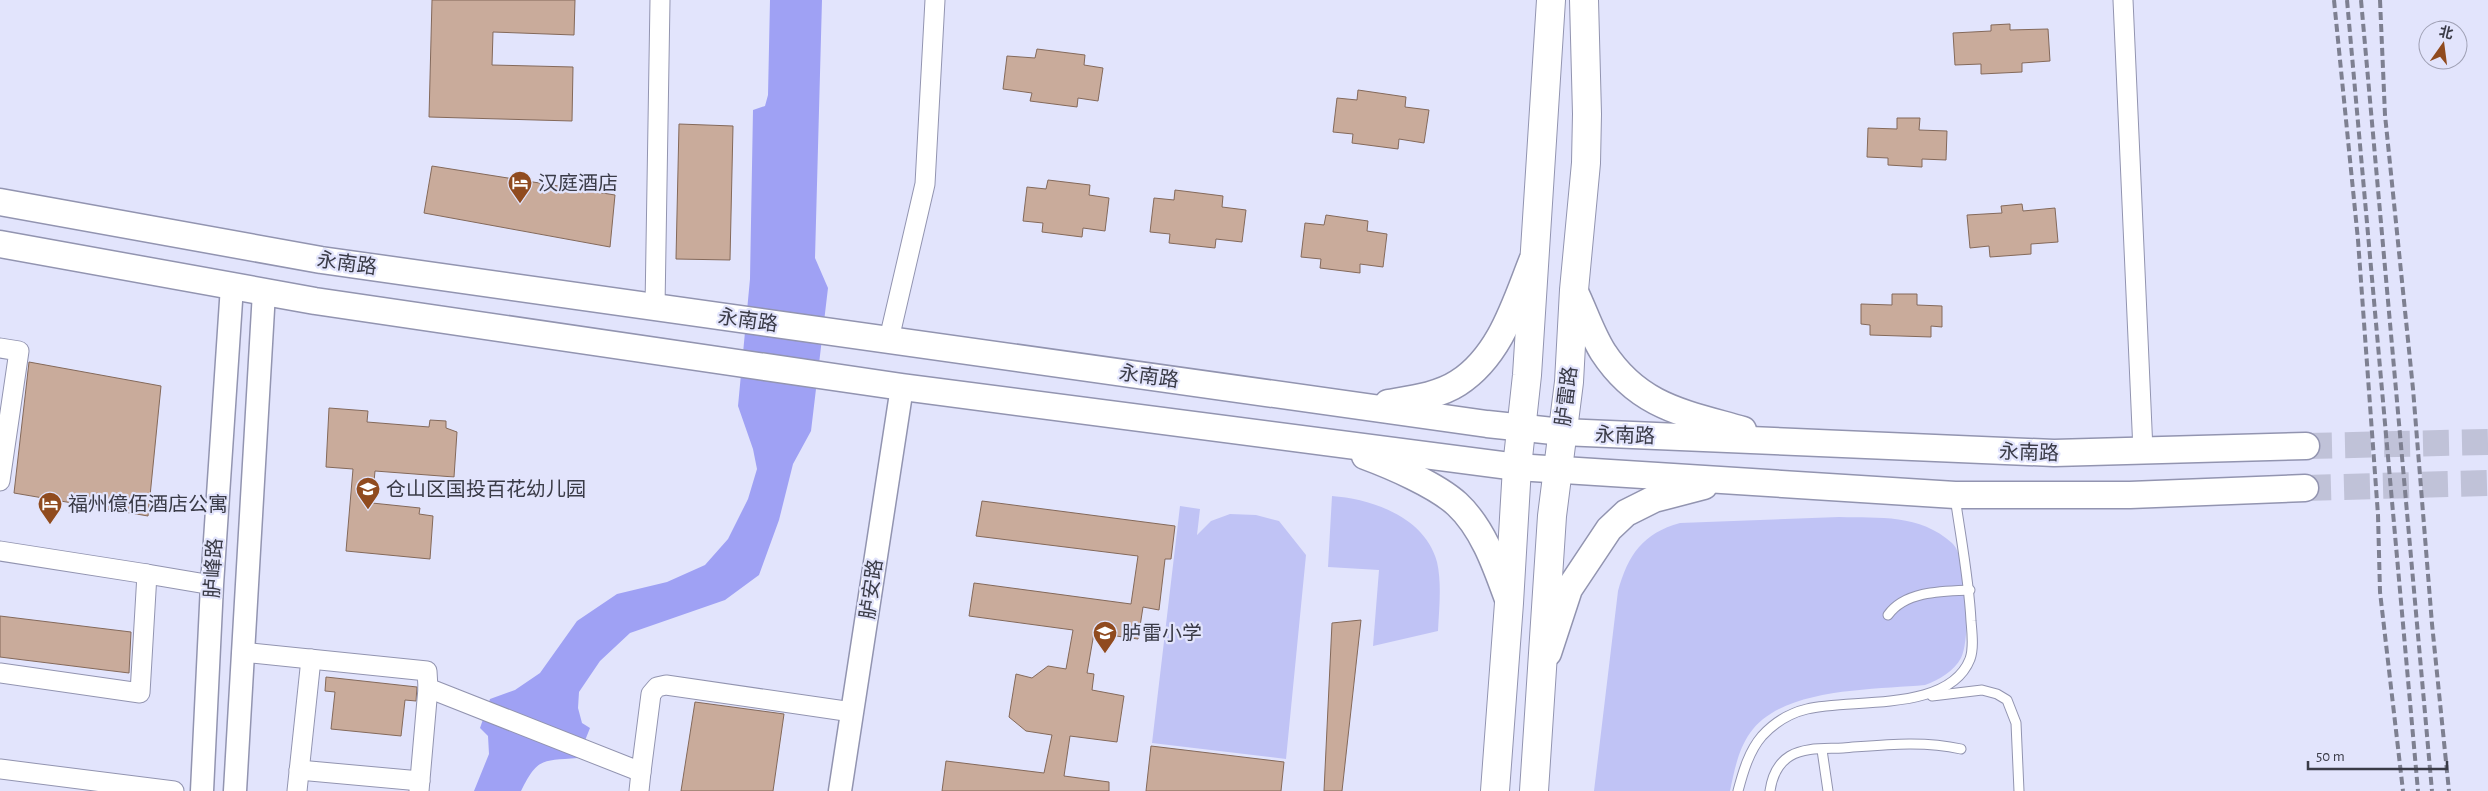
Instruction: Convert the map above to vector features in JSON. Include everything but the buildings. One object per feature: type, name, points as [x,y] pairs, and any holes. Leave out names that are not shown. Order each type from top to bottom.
[{"type":"main road","name":"胪雷路","points":[[1495,791],[1517,467],[1535,253],[1551,0]]},
{"type":"main road","name":"胪雷路","points":[[1534,791],[1552,516],[1569,382],[1574,290],[1586,163],[1587,114],[1584,0]]},
{"type":"main road","name":"永南路","points":[[0,202],[322,260],[1521,428],[1562,432],[2054,453],[2306,446]]},
{"type":"main road","points":[[0,244],[264,292],[718,360],[902,387],[1517,467],[1955,495],[2130,494],[2305,488]]},
{"type":"main road","points":[[1367,406],[1423,397],[1457,384],[1492,349],[1505,328],[1535,253]]},
{"type":"main road","points":[[1574,290],[1602,351],[1624,380],[1663,406],[1779,441]]},
{"type":"main road","points":[[1332,443],[1380,461],[1424,483],[1457,504],[1482,537],[1494,562],[1509,603]]},
{"type":"main road","points":[[1540,680],[1569,589],[1609,528],[1626,513],[1654,500],[1689,489],[1735,480]]},
{"type":"street","points":[[655,307],[660,0]]},
{"type":"street","points":[[889,339],[925,184],[935,0]]},
{"type":"street","points":[[2123,0],[2143,451]]},
{"type":"street","name":"胪峰路","points":[[202,791],[212,585],[232,286]]},
{"type":"street","name":"胪峰路","points":[[235,791],[264,292]]},
{"type":"street","points":[[0,348],[19,351],[3,442],[0,481]]},
{"type":"street","name":"胪安路","points":[[840,791],[902,387]]},
{"type":"street","points":[[0,550],[212,585]]},
{"type":"street","points":[[0,673],[140,693],[147,574]]},
{"type":"street","points":[[242,652],[427,672],[428,688],[419,786],[299,770]]},
{"type":"street","points":[[297,791],[311,659]]},
{"type":"street","points":[[428,688],[601,756],[640,782],[651,694],[657,687],[666,685],[852,712]]},
{"type":"street","points":[[0,769],[174,791]]},
{"type":"lane","points":[[1917,697],[1940,690],[1952,682],[1970,659],[1972,643],[1970,590],[1955,495]]},
{"type":"lane","points":[[1888,615],[1894,606],[1904,600],[1937,593],[1970,590]]},
{"type":"lane","points":[[1738,791],[1743,772],[1761,737],[1776,723],[1792,714],[1824,706],[1982,690],[2007,700],[2016,723],[2019,791]]},
{"type":"lane","points":[[1770,791],[1772,779],[1783,761],[1800,752],[1913,743],[1961,749]]},
{"type":"lane","points":[[1822,750],[1828,791]]},
{"type":"shaded area","points":[[1332,496],[1364,501],[1380,506],[1409,522],[1421,533],[1431,546],[1439,570],[1438,631],[1373,646],[1379,570],[1328,567]]},
{"type":"shaded area","points":[[1180,506],[1200,509],[1197,535],[1211,521],[1230,514],[1256,515],[1279,521],[1306,555],[1286,759],[1152,743]]},
{"type":"shaded area","points":[[1839,517],[1884,518],[1913,522],[1940,534],[1952,543],[1962,564],[1967,617],[1964,648],[1961,658],[1954,667],[1941,678],[1925,685],[1856,690],[1830,694],[1806,699],[1784,707],[1765,718],[1750,733],[1739,754],[1730,791],[1594,791],[1618,591],[1632,556],[1639,547],[1656,533],[1680,523]]},
{"type":"water","points":[[770,0],[822,0],[815,258],[828,288],[811,431],[793,464],[779,520],[759,575],[725,600],[630,633],[600,661],[579,692],[578,708],[582,723],[590,728],[578,758],[542,763],[532,772],[521,791],[474,791],[489,754],[488,736],[480,728],[490,699],[515,690],[540,673],[577,621],[617,594],[667,582],[705,565],[728,539],[748,499],[757,469],[753,449],[738,406],[750,279],[753,110],[765,106],[768,95]]},
{"type":"tunnel","points":[[2306,446],[2488,442]]},
{"type":"tunnel","points":[[2305,488],[2488,483]]},
{"type":"railway","points":[[2334,0],[2358,240],[2378,515],[2380,592],[2403,791]]},
{"type":"railway","points":[[2347,0],[2418,791]]},
{"type":"railway","points":[[2361,0],[2432,791]]},
{"type":"railway","points":[[2380,0],[2385,115],[2413,389],[2432,624],[2449,791]]},
{"type":"place","name":"汉庭酒店","points":[[520,204]]},
{"type":"place","name":"仓山区国投百花幼儿园","points":[[368,510]]},
{"type":"place","name":"福州億佰酒店公寓","points":[[50,525]]},
{"type":"place","name":"胪雷小学","points":[[1105,654]]}]
